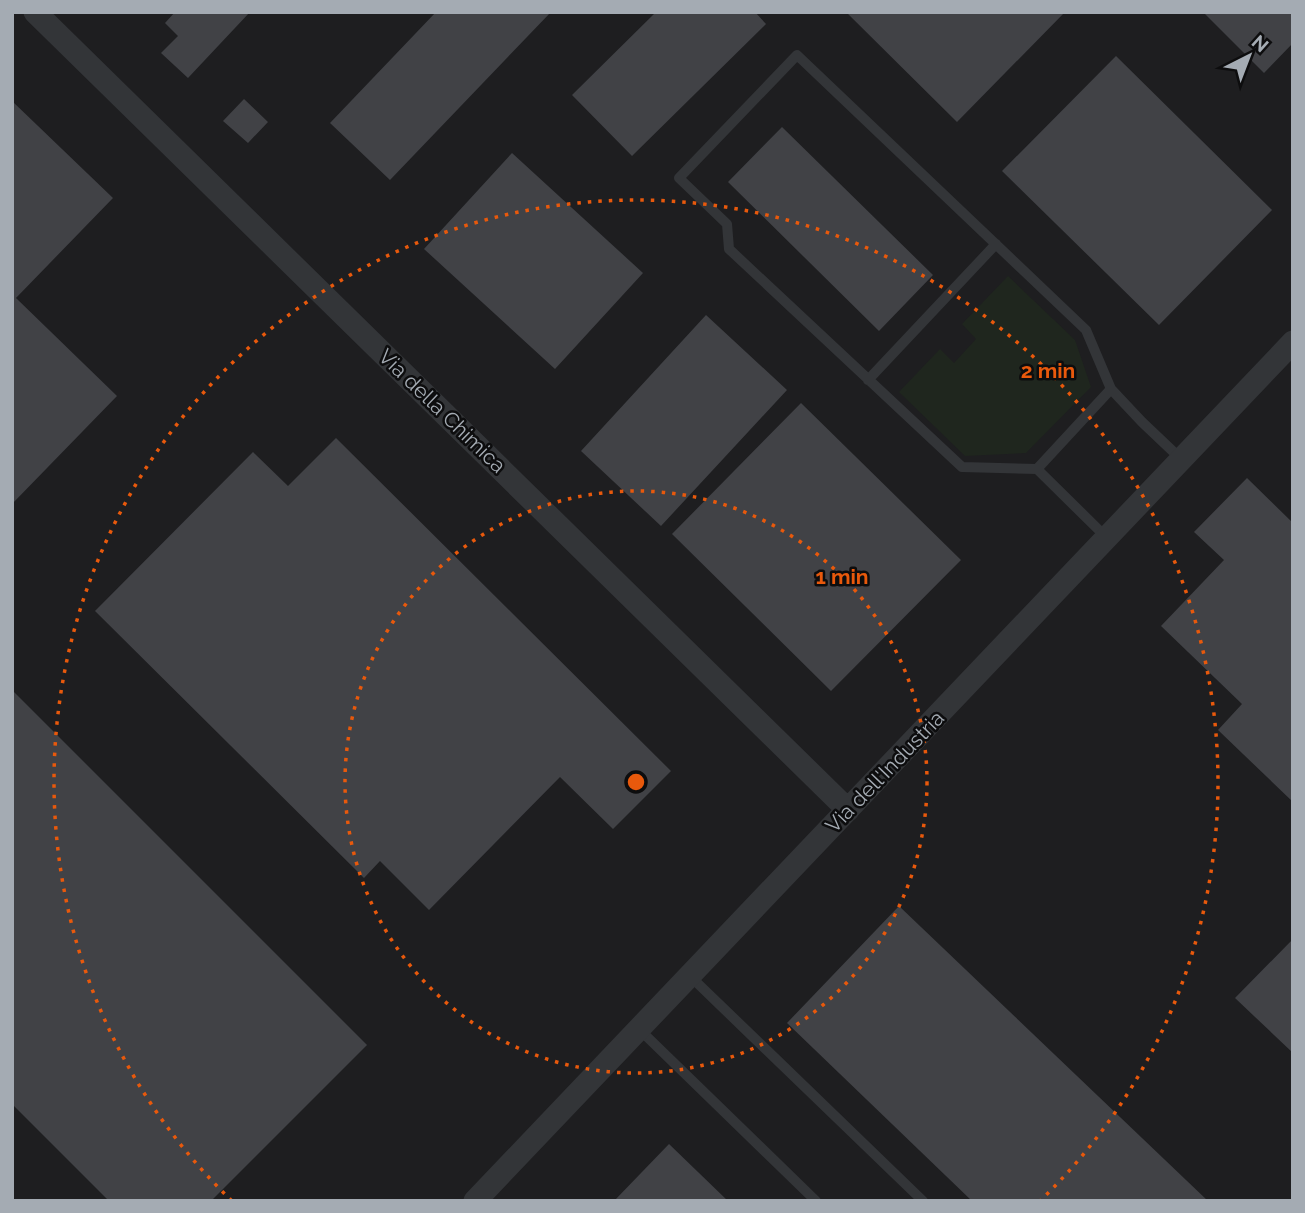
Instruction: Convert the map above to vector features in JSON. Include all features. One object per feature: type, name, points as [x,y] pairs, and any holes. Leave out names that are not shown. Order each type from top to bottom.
[{"type":"street","name":"Via della Chimica","points":[[35,12],[848,810]]},
{"type":"street","name":"Via dell'Industria","points":[[475,1201],[1293,342]]},
{"type":"lane","points":[[1107,538],[1037,469],[962,467],[729,249],[727,224],[678,178],[797,55],[1086,330],[1111,389],[1181,460]]},
{"type":"lane","points":[[868,380],[996,244]]},
{"type":"lane","points":[[1037,469],[1111,389]]},
{"type":"lane","points":[[690,976],[923,1201]]},
{"type":"lane","points":[[639,1030],[816,1201]]},
{"type":"shaded area","points":[[12,12],[1293,12],[1293,1201],[12,1201]]},
{"type":"shaded area","points":[[1008,276],[1075,340],[1091,387],[1026,453],[965,456],[899,392],[940,349],[954,363],[976,339],[962,324]]},
{"type":"building","points":[[175,12],[250,12],[188,78],[161,53],[178,36],[165,23]]},
{"type":"building","points":[[436,12],[551,12],[390,180],[330,123]]},
{"type":"building","points":[[656,12],[755,12],[766,24],[632,156],[572,95]]},
{"type":"building","points":[[846,12],[1065,12],[957,122]]},
{"type":"building","points":[[1203,12],[1293,12],[1293,43],[1264,73]]},
{"type":"building","points":[[1116,56],[1272,210],[1159,325],[1002,171]]},
{"type":"building","points":[[244,99],[268,122],[248,143],[223,121]]},
{"type":"building","points":[[12,101],[113,198],[16,298],[117,396],[12,504]]},
{"type":"building","points":[[782,127],[933,275],[879,331],[728,182]]},
{"type":"building","points":[[512,153],[643,273],[555,369],[424,249]]},
{"type":"building","points":[[706,315],[787,390],[661,526],[581,451]]},
{"type":"building","points":[[801,403],[961,560],[831,691],[672,534]]},
{"type":"building","points":[[336,438],[671,771],[613,829],[560,777],[429,910],[380,861],[364,878],[95,611],[253,452],[288,486]]},
{"type":"building","points":[[1247,478],[1293,523],[1293,802],[1218,730],[1242,704],[1161,626],[1224,560],[1194,532]]},
{"type":"building","points":[[12,690],[367,1045],[211,1201],[109,1201],[12,1104]]},
{"type":"building","points":[[899,906],[1208,1201],[972,1201],[787,1023]]},
{"type":"building","points":[[1293,939],[1293,1053],[1235,998]]},
{"type":"building","points":[[669,1144],[728,1201],[614,1201]]}]
